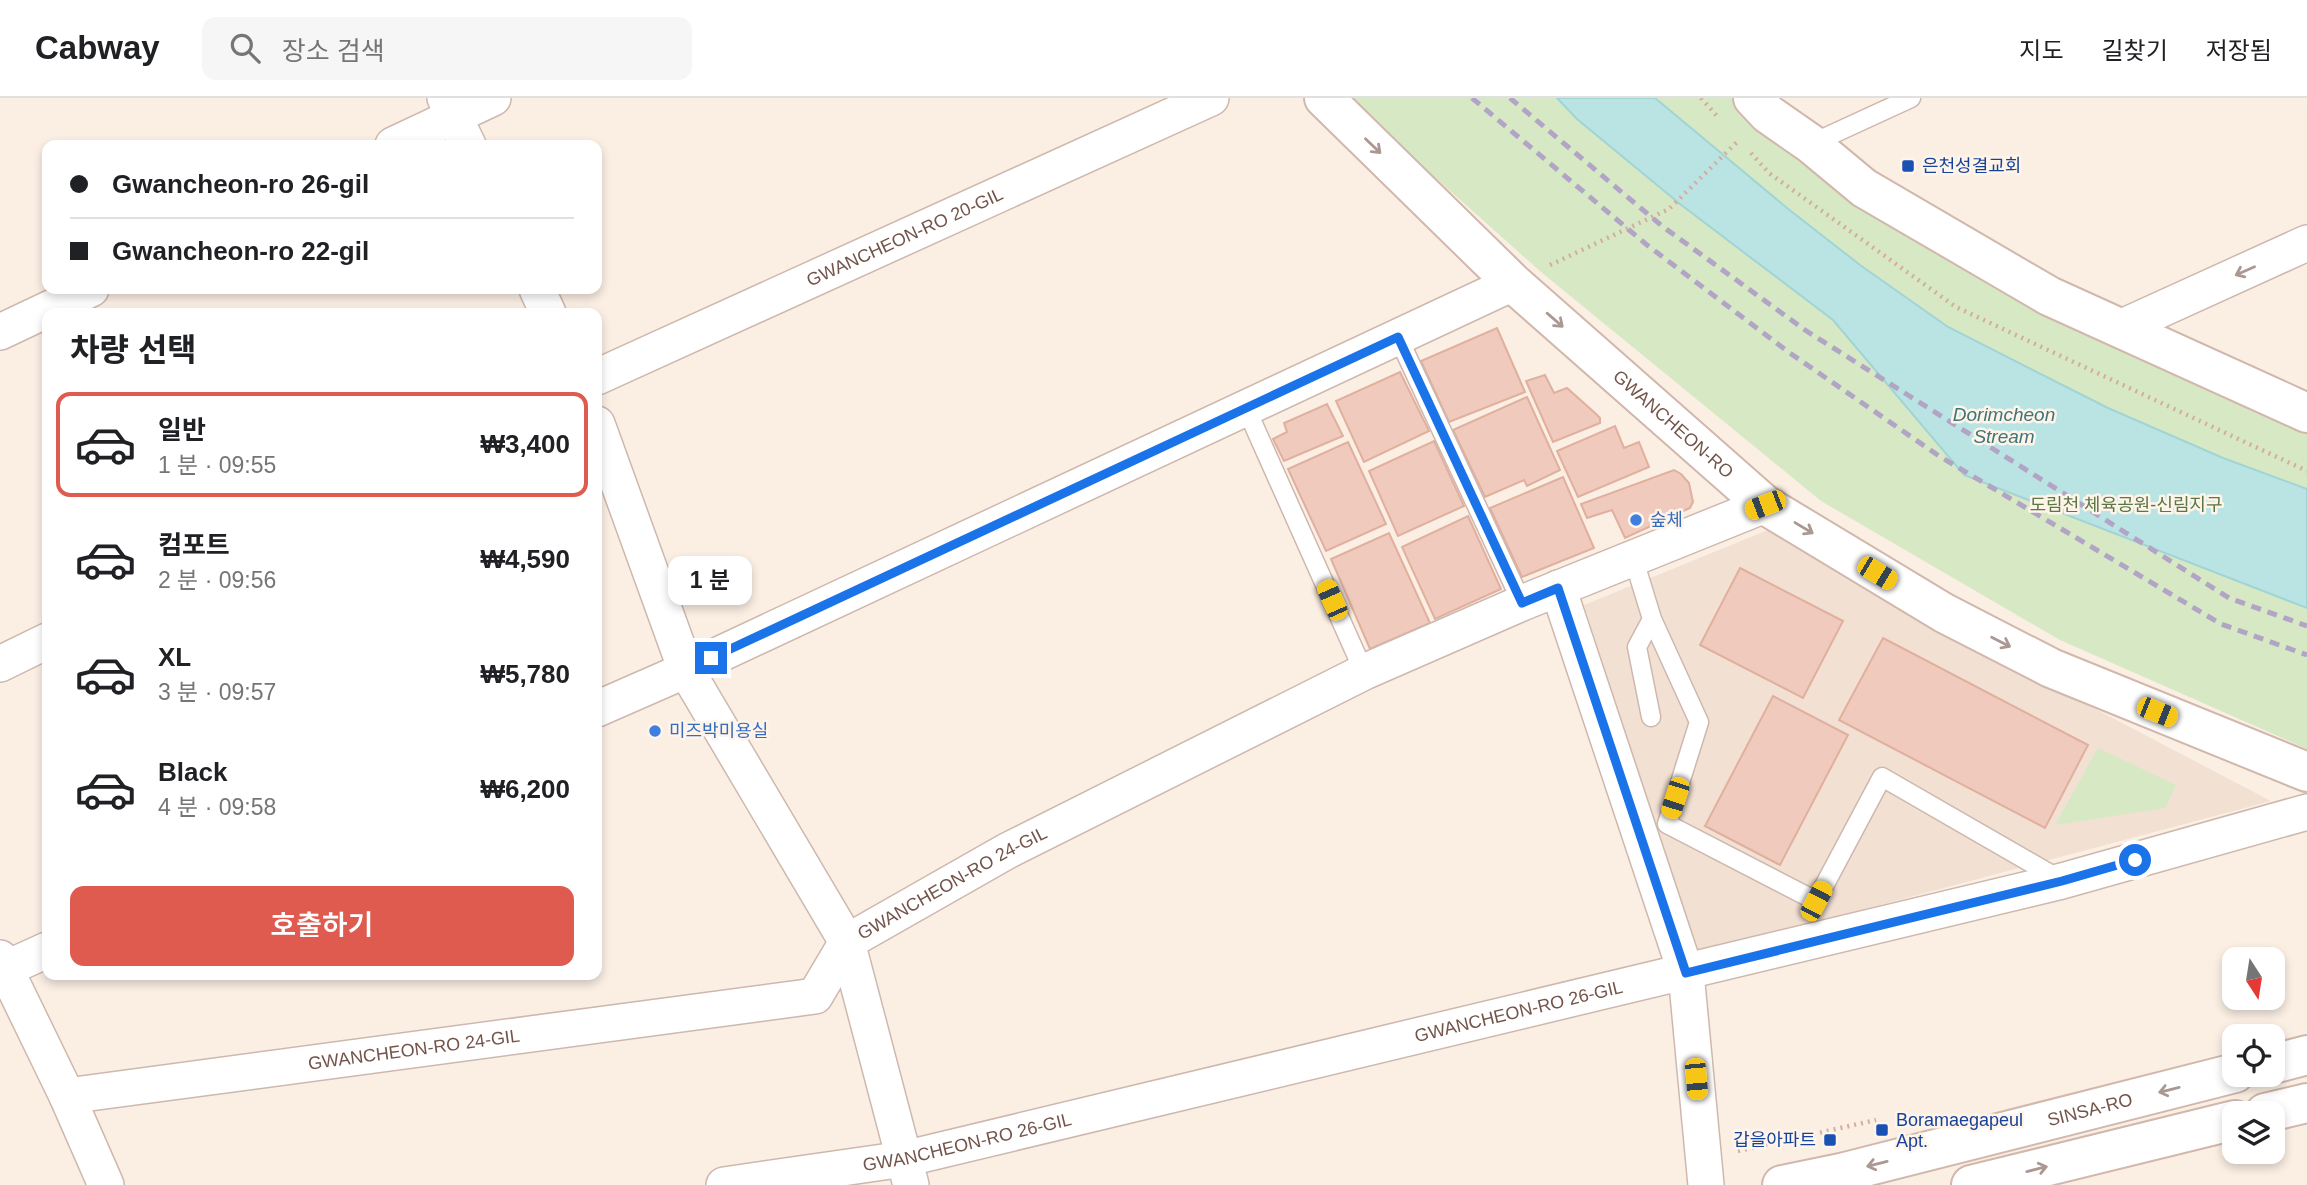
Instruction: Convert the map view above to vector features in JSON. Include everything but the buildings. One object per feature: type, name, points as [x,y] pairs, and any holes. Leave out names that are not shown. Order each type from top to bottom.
[{"type":"main road","name":"GWANCHEON-RO","points":[[1324,98],[1513,283],[1765,505],[1944,613],[2051,668],[2307,772]]},
{"type":"main road","points":[[1753,98],[1768,114],[1811,144],[1864,188],[2049,296],[2307,414]]},
{"type":"main road","points":[[2285,1060],[2307,1055]]},
{"type":"main road","name":"SINSA-RO","points":[[1782,1185],[1845,1172],[2222,1076]]},
{"type":"main road","points":[[2285,1108],[2307,1103]]},
{"type":"main road","points":[[1971,1185],[2222,1123]]},
{"type":"street","points":[[405,140],[455,120],[493,98]]},
{"type":"street","name":"GWANCHEON-RO 20-GIL","points":[[602,375],[1211,98]]},
{"type":"street","points":[[2120,328],[2307,243]]},
{"type":"street","points":[[602,707],[1513,283]]},
{"type":"street","points":[[51,308],[80,294]]},
{"type":"street","points":[[0,332],[42,312]]},
{"type":"street","points":[[602,438],[686,670],[847,942],[908,1172]]},
{"type":"street","name":"GWANCHEON-RO 24-GIL","points":[[67,1096],[815,996],[847,942],[1007,851],[1364,672],[1558,588],[1765,505]]},
{"type":"street","points":[[1558,588],[1686,973],[1706,1185]]},
{"type":"street","points":[[0,664],[42,643]]},
{"type":"street","name":"GWANCHEON-RO 26-GIL","points":[[724,1185],[908,1172],[1686,973],[2062,881],[2307,812]]},
{"type":"street","points":[[42,952],[2,965],[67,1096],[106,1185]]},
{"type":"lane","points":[[1811,144],[1911,98]]},
{"type":"lane","points":[[1398,337],[1522,603]]},
{"type":"lane","points":[[1246,408],[1364,672]]},
{"type":"lane","points":[[1633,557],[1652,619],[1699,722],[1667,824],[1816,901],[1882,778],[2062,881]]},
{"type":"lane","points":[[1651,717],[1637,647],[1652,619]]},
{"type":"path","points":[[1513,283],[1669,209],[1730,148]]},
{"type":"shaded area","points":[[1768,530],[1979,648],[2271,801],[1696,954],[1584,605]]},
{"type":"green space","name":"도림천 체육공원-신림지구","points":[[1346,98],[1738,98],[2307,429],[2307,749],[2060,640],[1821,501],[1541,272]]},
{"type":"green space","points":[[2098,748],[2176,785],[2165,808],[2055,825]]},
{"type":"water","name":"Dorimcheon Stream","points":[[1557,98],[1655,98],[1787,208],[1860,265],[1948,327],[2108,408],[2223,458],[2307,489],[2307,608],[1964,475],[1833,320],[1680,204],[1577,119]]},
{"type":"railway","points":[[1472,98],[1647,245],[1787,351],[1939,456],[2221,624],[2307,655]]},
{"type":"railway","points":[[1510,98],[1662,226],[1805,330],[2229,598],[2307,626]]},
{"type":"place","name":"은천성결교회","points":[[1908,166]]},
{"type":"place","name":"숲체","points":[[1636,520]]},
{"type":"place","name":"미즈박미용실","points":[[655,731]]},
{"type":"place","name":"Boramaegapeul Apt.","points":[[1882,1130]]},
{"type":"place","name":"갑을아파트","points":[[1830,1140]]},
{"type":"route","points":[[711,658],[1398,337],[1522,603],[1558,588],[1686,973],[2062,881],[2135,860]]}]
